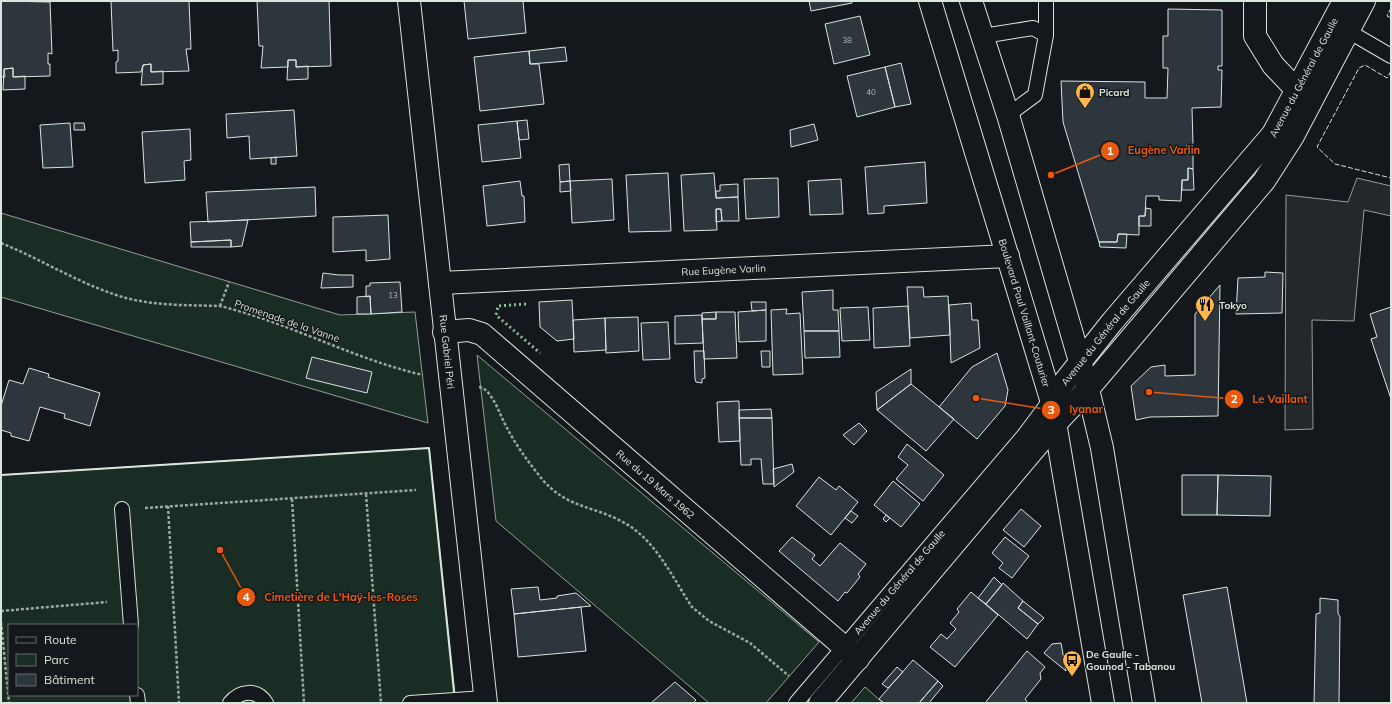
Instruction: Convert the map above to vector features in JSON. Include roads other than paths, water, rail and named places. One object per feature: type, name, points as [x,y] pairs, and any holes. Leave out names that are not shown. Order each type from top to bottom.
[{"type":"street","name":"Rue Gabriel Péri","points":[[409,1],[485,700]]},
{"type":"street","name":"Boulevard Paul Vaillant-Couturier","points":[[930,1],[1051,399],[1103,703]]},
{"type":"street","points":[[971,1],[1008,115],[1088,389],[1102,448],[1144,703]]},
{"type":"street","points":[[1255,1],[1255,36],[1273,65],[1303,97]]},
{"type":"street","name":"Avenue du Général de Gaulle","points":[[820,703],[851,652],[1088,389],[1264,181],[1293,136],[1303,97],[1344,1]]},
{"type":"street","name":"Avenue du Général de Gaulle","points":[[1051,399],[1112,322],[1303,97],[1348,31],[1364,1]]},
{"type":"street","name":"Rue Eugène Varlin","points":[[440,283],[1008,256]]},
{"type":"street","name":"Rue du 19 Mars 1962","points":[[444,332],[469,330],[482,334],[851,652]]},
{"type":"lane","points":[[1008,115],[1035,95],[1046,35],[1046,1]]},
{"type":"lane","points":[[983,36],[1033,28],[1046,35]]},
{"type":"lane","points":[[1348,31],[1391,56]]},
{"type":"lane","name":"Avenue du Général de Gaulle","points":[[796,703],[851,652],[1025,434],[1051,399]]},
{"type":"lane","points":[[122,510],[131,624]]},
{"type":"lane","points":[[230,703],[239,695],[250,692],[262,697],[266,703]]},
{"type":"lane","points":[[410,703],[485,700]]},
{"type":"place","name":"Picard","points":[[1085,109]]},
{"type":"place","name":"Eugène Varlin","points":[[1051,175]]},
{"type":"place","name":"Tokyo","points":[[1205,322]]},
{"type":"place","name":"Le Vaillant","points":[[1149,392]]},
{"type":"place","name":"Iyanar","points":[[976,398]]},
{"type":"place","name":"Cimetière de L'Haÿ-les-Roses","points":[[220,550]]},
{"type":"place","name":"De Gaulle - Gounod - Tabanou","points":[[1072,677]]}]
